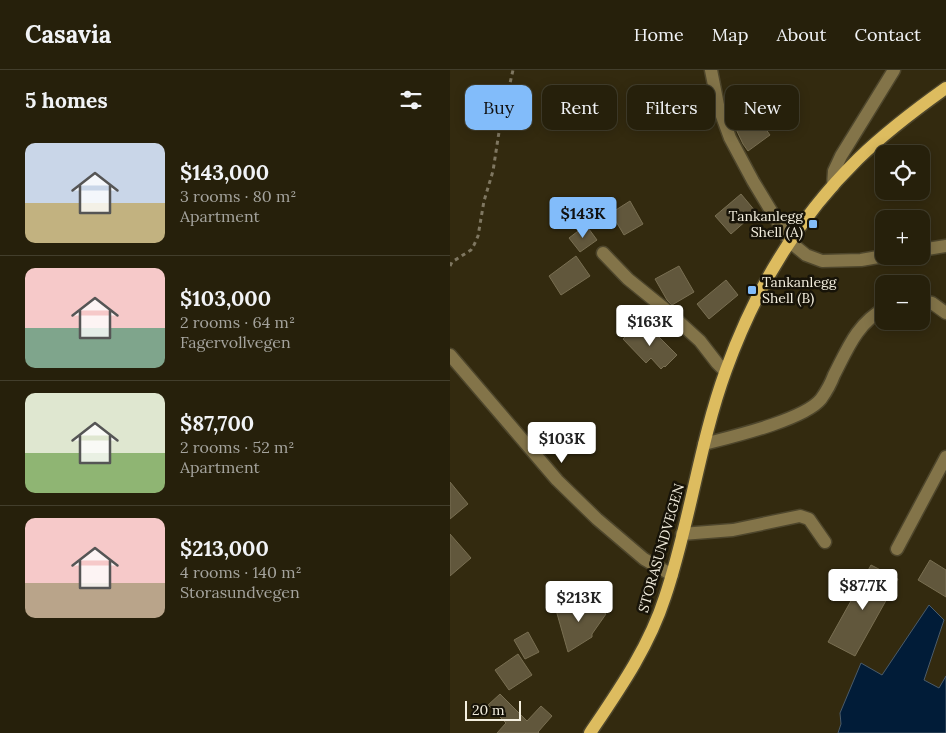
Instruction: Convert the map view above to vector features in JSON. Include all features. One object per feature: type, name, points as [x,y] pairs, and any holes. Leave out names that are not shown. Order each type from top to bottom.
[{"type":"main road","name":"STORASUNDVEGEN","points":[[590,733],[625,679],[650,635],[665,598],[704,444],[725,371],[754,305],[790,242],[833,186],[874,144],[901,121],[946,88]]},
{"type":"street","points":[[712,70],[718,105],[730,138],[790,242],[806,255],[822,261],[861,260],[875,258]]},
{"type":"street","name":"STORASUNDVEGEN","points":[[833,186],[834,171],[840,156],[894,70]]},
{"type":"street","points":[[930,249],[946,246]]},
{"type":"street","points":[[603,254],[628,279],[700,341],[725,371]]},
{"type":"street","points":[[930,303],[946,313]]},
{"type":"street","points":[[704,444],[741,435],[789,418],[821,400],[855,334],[867,320],[875,315]]},
{"type":"street","points":[[450,355],[557,480],[597,519],[644,559],[672,575]]},
{"type":"street","points":[[897,549],[946,457]]},
{"type":"street","points":[[682,534],[733,530],[800,516],[809,519],[825,542]]},
{"type":"path","points":[[450,266],[452,262],[471,250],[478,236],[484,200],[493,171],[499,132],[513,70]]},
{"type":"water","points":[[929,605],[944,620],[924,680],[939,688],[946,676],[946,733],[838,733],[841,724],[840,713],[861,663],[882,675]]},
{"type":"building","points":[[736,130],[766,130],[770,135],[748,151]]},
{"type":"building","points":[[741,194],[756,212],[731,234],[715,216]]},
{"type":"building","points":[[630,201],[643,224],[624,235],[611,213]]},
{"type":"building","points":[[586,225],[597,240],[580,252],[569,238]]},
{"type":"building","points":[[576,256],[590,276],[561,295],[549,276]]},
{"type":"building","points":[[679,266],[694,292],[672,305],[655,279]]},
{"type":"building","points":[[726,280],[738,295],[709,319],[697,304]]},
{"type":"building","points":[[637,325],[645,333],[650,328],[677,355],[665,367],[661,369],[651,358],[646,363],[623,339]]},
{"type":"building","points":[[450,482],[468,504],[450,519]]},
{"type":"building","points":[[450,534],[471,558],[450,576]]},
{"type":"building","points":[[930,560],[946,570],[946,597],[918,580]]},
{"type":"building","points":[[871,565],[898,579],[855,656],[828,642]]},
{"type":"building","points":[[588,601],[606,614],[592,634],[592,637],[568,652],[556,610]]},
{"type":"building","points":[[528,632],[539,652],[525,659],[514,640]]},
{"type":"building","points":[[518,654],[532,675],[509,690],[495,670]]},
{"type":"building","points":[[500,694],[527,721],[541,706],[552,716],[539,733],[497,733],[506,723],[488,705]]},
{"type":"place","name":"Tankanlegg Shell (A)","points":[[813,224]]},
{"type":"place","name":"Tankanlegg Shell (B)","points":[[752,290]]}]
